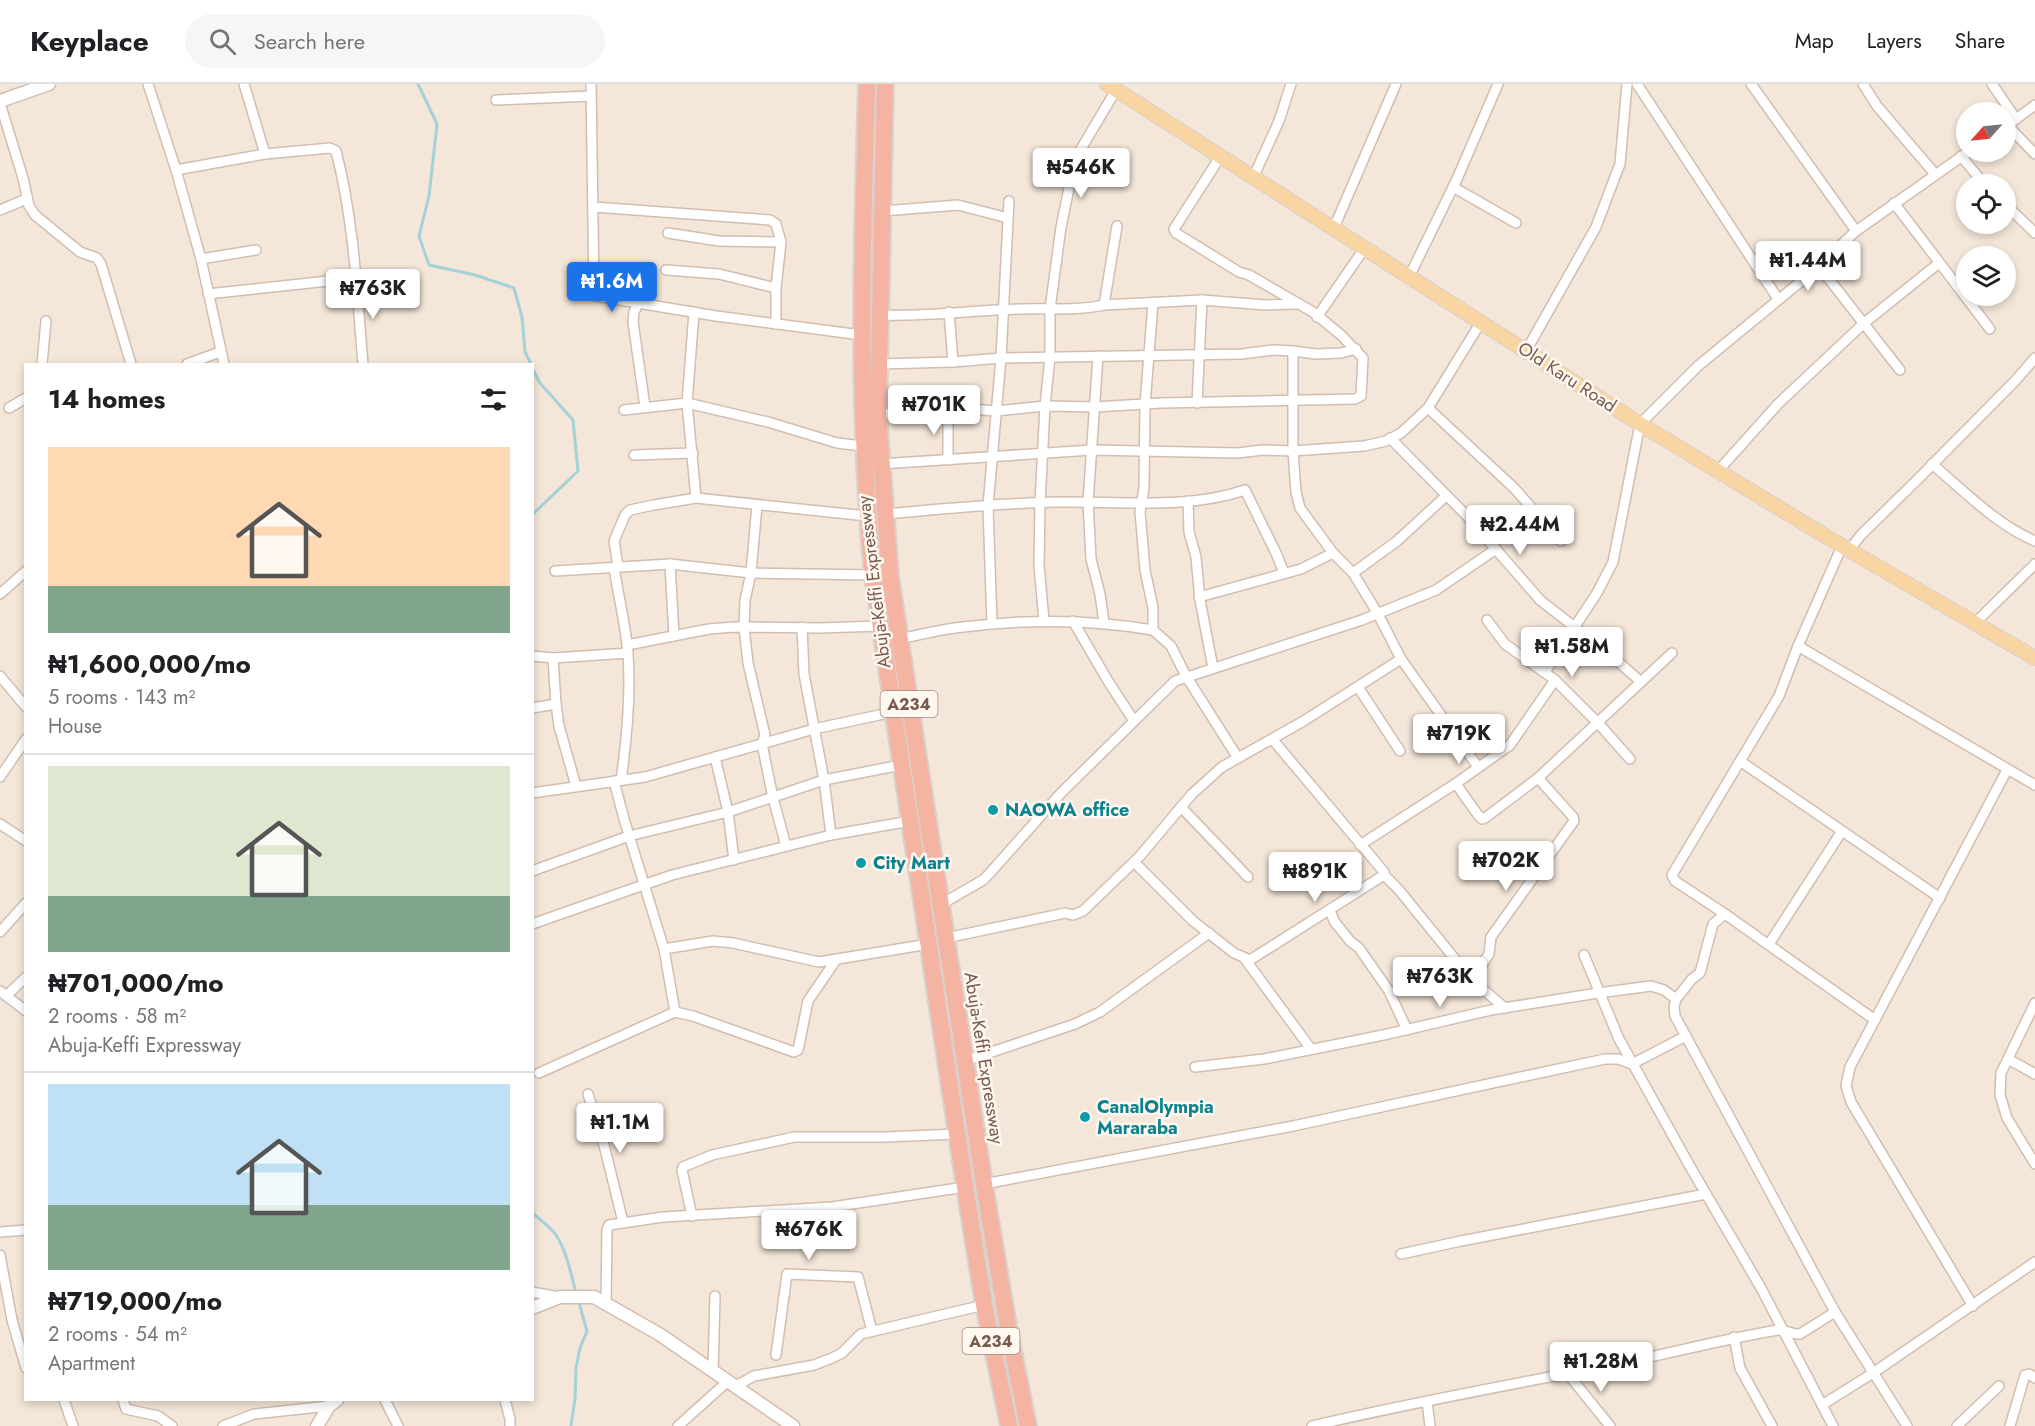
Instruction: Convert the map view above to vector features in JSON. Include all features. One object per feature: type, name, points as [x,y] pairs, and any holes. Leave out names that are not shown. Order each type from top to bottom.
[{"type":"highway","name":"Abuja-Keffi Expressway","points":[[867,84],[861,334],[863,446],[873,574],[965,1187],[984,1305],[1009,1426]]},
{"type":"highway","name":"Abuja-Keffi Expressway","points":[[885,84],[878,414],[890,576],[984,1184],[1009,1332],[1028,1426]]},
{"type":"main road","name":"Old Karu Road","points":[[1111,87],[1640,424],[2035,658]]},
{"type":"street","points":[[49,84],[0,102],[29,206],[35,215],[80,252],[97,258],[101,264],[131,363]]},
{"type":"street","points":[[148,84],[176,170],[201,259],[224,363]]},
{"type":"street","points":[[244,84],[265,154]]},
{"type":"street","points":[[591,84],[594,291],[596,296],[776,324],[861,334]]},
{"type":"street","points":[[1253,178],[1279,121],[1291,84]]},
{"type":"street","points":[[1333,230],[1396,84]]},
{"type":"street","points":[[1409,277],[1453,187],[1498,84]]},
{"type":"street","points":[[1526,351],[1596,227],[1620,164],[1628,84]]},
{"type":"street","points":[[1637,84],[1778,299]]},
{"type":"street","points":[[1752,84],[1856,231]]},
{"type":"street","points":[[1863,84],[1877,106],[1935,174]]},
{"type":"street","points":[[1992,84],[2004,102]]},
{"type":"street","points":[[1044,621],[1039,566],[1040,503],[1050,357],[1050,309],[1061,227],[1075,159],[1111,87]]},
{"type":"street","points":[[496,100],[591,96]]},
{"type":"street","points":[[2016,119],[2035,105]]},
{"type":"street","points":[[2016,136],[2035,154]]},
{"type":"street","points":[[176,170],[265,154],[330,148],[336,152],[356,270],[363,363]]},
{"type":"street","points":[[878,414],[948,412],[970,409],[996,411],[1045,406],[1095,407],[1355,399],[1361,396],[1363,358],[1356,349],[1298,304],[1249,275],[1239,272],[1176,233],[1174,229],[1220,157]]},
{"type":"street","points":[[1545,672],[1597,593],[1612,562],[1640,424],[1698,366],[1856,231],[1956,160]]},
{"type":"street","points":[[1453,187],[1516,223]]},
{"type":"street","points":[[0,210],[24,200],[27,196]]},
{"type":"street","points":[[992,624],[988,506],[1000,358],[1009,201]]},
{"type":"street","points":[[1894,203],[1990,329]]},
{"type":"street","points":[[883,211],[958,205],[1008,218]]},
{"type":"street","points":[[594,207],[770,220],[776,224],[781,242],[776,288],[776,324]]},
{"type":"street","points":[[2016,215],[2035,233]]},
{"type":"street","points":[[1104,305],[1117,226]]},
{"type":"street","points":[[668,233],[719,241],[781,242]]},
{"type":"street","points":[[1317,317],[1364,249]]},
{"type":"street","points":[[201,259],[256,250]]},
{"type":"street","points":[[1718,471],[1778,404],[1863,324],[1939,263]]},
{"type":"street","points":[[1818,265],[1900,370]]},
{"type":"street","points":[[666,270],[719,274],[776,288]]},
{"type":"street","points":[[208,294],[356,278]]},
{"type":"street","points":[[879,315],[913,316],[949,312],[1092,308],[1104,305],[1202,300],[1266,305],[1298,304]]},
{"type":"street","points":[[1197,403],[1202,300]]},
{"type":"street","points":[[1153,303],[1140,512],[1145,570],[1153,608],[1153,630]]},
{"type":"street","points":[[638,304],[633,322],[645,407]]},
{"type":"street","points":[[694,312],[687,403],[696,498]]},
{"type":"street","points":[[949,312],[953,362]]},
{"type":"street","points":[[42,363],[46,321]]},
{"type":"street","points":[[880,464],[1092,450],[1238,453],[1365,446],[1401,433],[1428,408],[1481,322]]},
{"type":"street","points":[[879,364],[1000,358],[1242,354],[1273,350],[1316,354],[1341,353],[1356,349]]},
{"type":"street","points":[[1293,351],[1293,451],[1296,492],[1300,508],[1333,553],[1353,573],[1378,614],[1401,659],[1478,767]]},
{"type":"street","points":[[190,363],[220,352]]},
{"type":"street","points":[[1098,356],[1088,502],[1091,559],[1100,594],[1104,623]]},
{"type":"street","points":[[1875,1020],[1725,914],[1674,881],[1672,875],[1779,696],[1798,646],[1846,548],[2016,380],[2035,358]]},
{"type":"street","points":[[9,408],[24,399]]},
{"type":"street","points":[[624,410],[687,403],[837,443],[863,446]]},
{"type":"street","points":[[1428,408],[1514,488],[1561,541]]},
{"type":"street","points":[[948,412],[948,460]]},
{"type":"street","points":[[1390,438],[1496,549],[1540,600],[1641,682]]},
{"type":"street","points":[[634,455],[693,453]]},
{"type":"street","points":[[1932,464],[1990,512],[2035,541]]},
{"type":"street","points":[[885,514],[1040,503],[1142,503],[1206,500],[1245,490],[1284,573]]},
{"type":"street","points":[[1353,573],[1397,541],[1446,496]]},
{"type":"street","points":[[675,1012],[664,949],[629,836],[618,780],[628,730],[628,650],[614,541],[626,513],[654,505],[696,498],[867,516]]},
{"type":"street","points":[[1188,501],[1189,532],[1196,557],[1199,597],[1213,668]]},
{"type":"street","points":[[757,505],[751,573],[745,600],[744,627],[748,663],[765,735],[762,744],[786,846]]},
{"type":"street","points":[[940,905],[989,874],[1053,801],[1175,681],[1378,614],[1436,590],[1496,549]]},
{"type":"street","points":[[1199,597],[1312,565],[1333,553]]},
{"type":"street","points":[[670,564],[674,636]]},
{"type":"street","points":[[555,571],[670,564],[751,573],[873,574]]},
{"type":"street","points":[[1975,623],[2035,564]]},
{"type":"street","points":[[0,594],[24,573]]},
{"type":"street","points":[[1488,620],[1505,644],[1555,680],[1630,759]]},
{"type":"street","points":[[899,639],[961,627],[1044,621],[1104,623],[1153,630],[1171,646],[1186,676],[1238,758]]},
{"type":"street","points":[[1073,621],[1134,721]]},
{"type":"street","points":[[534,656],[553,658],[628,650],[674,636],[709,629],[880,626]]},
{"type":"street","points":[[802,627],[804,674],[824,780],[831,835]]},
{"type":"street","points":[[1798,646],[2035,785]]},
{"type":"street","points":[[1456,784],[1482,819],[1538,778],[1672,653]]},
{"type":"street","points":[[553,658],[559,726],[576,786]]},
{"type":"street","points":[[946,938],[1065,913],[1073,915],[1083,911],[1134,862],[1192,794],[1222,767],[1273,740],[1401,659]]},
{"type":"street","points":[[0,676],[24,705]]},
{"type":"street","points":[[1360,845],[1456,784],[1510,745],[1555,680]]},
{"type":"street","points":[[1358,687],[1400,751]]},
{"type":"street","points":[[534,708],[556,704]]},
{"type":"street","points":[[534,793],[645,777],[814,729],[893,711]]},
{"type":"street","points":[[1273,740],[1472,980],[1505,1008]]},
{"type":"street","points":[[0,777],[24,742]]},
{"type":"street","points":[[715,757],[728,812],[734,860]]},
{"type":"street","points":[[1740,762],[1940,898]]},
{"type":"street","points":[[534,870],[629,836],[728,812],[824,780],[901,765]]},
{"type":"street","points":[[1972,1306],[1851,1102],[1846,1086],[1850,1067],[2007,770]]},
{"type":"street","points":[[1472,980],[1489,954],[1491,937],[1574,821],[1574,817],[1538,778]]},
{"type":"street","points":[[1181,807],[1248,878]]},
{"type":"street","points":[[534,923],[644,884],[831,835],[910,820]]},
{"type":"street","points":[[0,824],[24,840]]},
{"type":"street","points":[[1769,945],[1842,831]]},
{"type":"street","points":[[1134,862],[1193,921],[1234,953],[1245,958],[1255,958],[1384,875]]},
{"type":"street","points":[[0,933],[4,921],[24,905]]},
{"type":"street","points":[[1330,910],[1334,921],[1350,942],[1359,948],[1389,991],[1407,1030]]},
{"type":"street","points":[[1725,914],[1713,924],[1700,973],[1692,979],[1676,999],[1675,1016],[1835,1312],[1907,1426]]},
{"type":"street","points":[[965,1061],[1075,1024],[1100,1012],[1209,933]]},
{"type":"street","points":[[664,949],[713,941],[733,943],[814,961],[836,960],[929,944]]},
{"type":"street","points":[[1584,955],[1598,993],[1632,1064],[1761,1288],[1833,1426]]},
{"type":"street","points":[[1245,958],[1311,1049]]},
{"type":"street","points":[[539,1072],[675,1012],[693,1016],[794,1052],[798,1050],[808,1001],[836,960]]},
{"type":"street","points":[[24,978],[3,994],[24,1010]]},
{"type":"street","points":[[1195,1067],[1264,1059],[1505,1008],[1598,993],[1651,986],[1664,990],[1676,999]]},
{"type":"street","points":[[2035,1003],[2001,1073],[2000,1095],[2007,1118],[2035,1164]]},
{"type":"street","points":[[984,1184],[1293,1126],[1605,1059],[1618,1059],[1632,1064],[1686,1036]]},
{"type":"street","points":[[2008,1059],[2035,1074]]},
{"type":"street","points":[[588,1094],[623,1222]]},
{"type":"street","points":[[692,1216],[681,1170],[683,1167],[712,1155],[794,1137],[957,1134]]},
{"type":"street","points":[[606,1304],[607,1230],[609,1225],[663,1217],[832,1208],[965,1187]]},
{"type":"street","points":[[1401,1254],[1706,1194]]},
{"type":"street","points":[[0,1232],[24,1230]]},
{"type":"street","points":[[0,1255],[12,1320],[24,1361]]},
{"type":"street","points":[[1822,1404],[1873,1373],[2035,1262]]},
{"type":"street","points":[[776,1355],[788,1275],[858,1277],[872,1331]]},
{"type":"street","points":[[534,1292],[560,1297],[594,1297],[659,1334],[790,1425]]},
{"type":"street","points":[[713,1372],[715,1296]]},
{"type":"street","points":[[534,1307],[560,1297]]},
{"type":"street","points":[[678,1426],[730,1384],[754,1376],[814,1365],[842,1353],[861,1334],[984,1305]]},
{"type":"street","points":[[1312,1426],[1734,1338],[1782,1329],[1793,1335],[1800,1334],[1835,1312]]},
{"type":"street","points":[[1734,1338],[1740,1368],[1772,1426]]},
{"type":"street","points":[[1568,1374],[1610,1426]]},
{"type":"street","points":[[2010,1426],[2025,1376],[2029,1374],[2035,1378]]},
{"type":"street","points":[[1957,1426],[1999,1386]]},
{"type":"street","points":[[64,1401],[73,1426]]},
{"type":"street","points":[[123,1401],[126,1409],[158,1416],[172,1426]]},
{"type":"street","points":[[386,1401],[398,1426]]},
{"type":"street","points":[[505,1401],[510,1426]]},
{"type":"street","points":[[1427,1401],[1430,1426]]},
{"type":"street","points":[[223,1426],[254,1414],[333,1403]]},
{"type":"street","points":[[317,1426],[333,1403]]},
{"type":"shaded area","points":[[0,84],[2035,84],[2035,1426],[0,1426]]},
{"type":"waterway","points":[[418,84],[437,124],[429,196],[419,236],[429,265],[475,275],[514,288],[522,317],[525,352],[530,363]]},
{"type":"waterway","points":[[534,372],[540,383],[573,420],[578,471],[534,513]]},
{"type":"waterway","points":[[534,1214],[551,1229],[560,1242],[576,1293]]},
{"type":"waterway","points":[[571,1426],[576,1368],[580,1348],[587,1331],[578,1299]]},
{"type":"place","name":"NAOWA office","points":[[993,810]]},
{"type":"place","name":"City Mart","points":[[861,863]]},
{"type":"place","name":"CanalOlympia Mararaba","points":[[1085,1117]]}]
